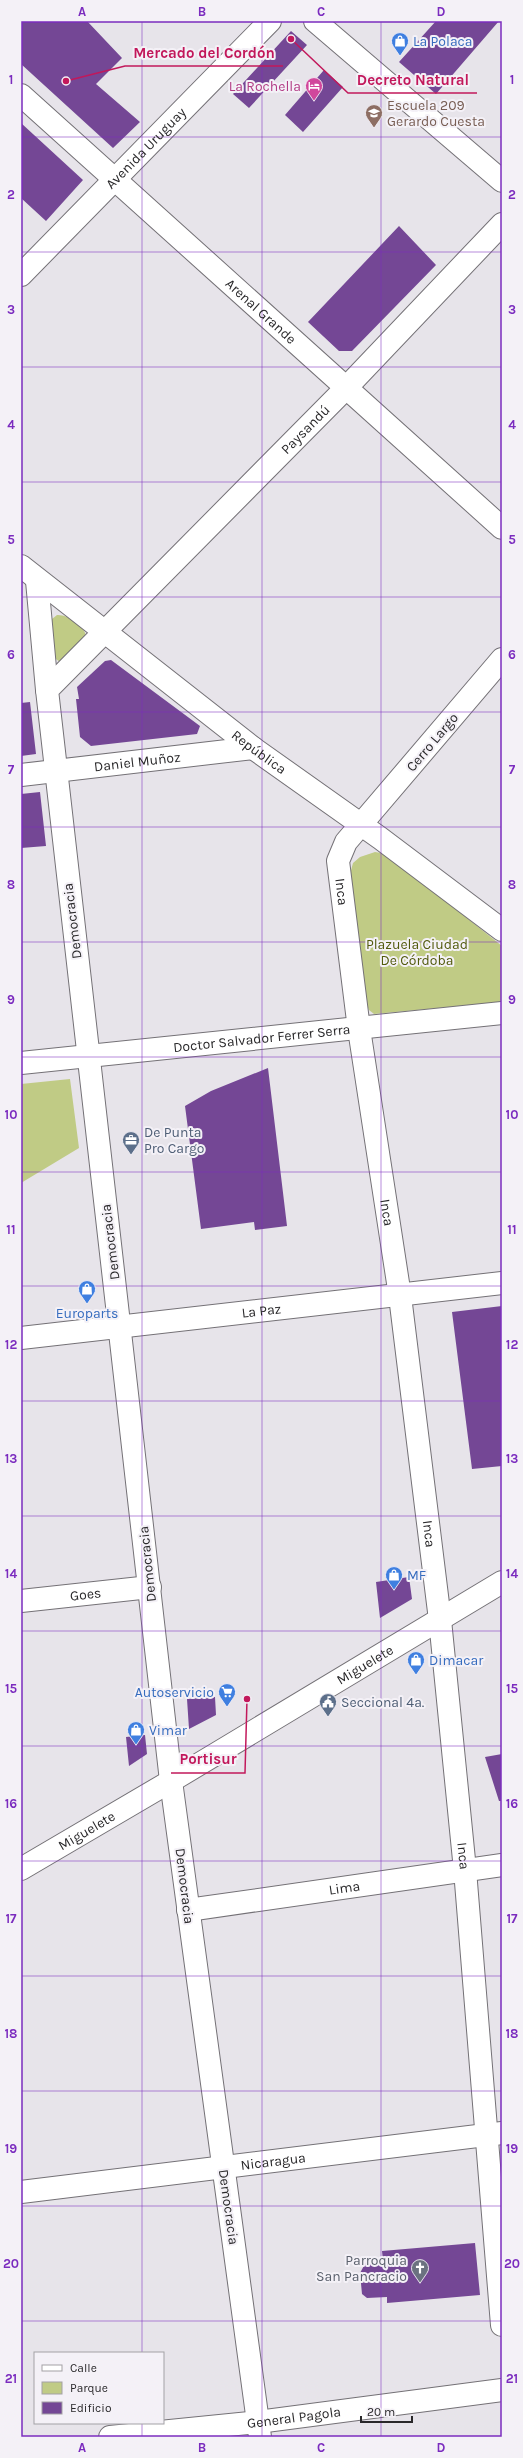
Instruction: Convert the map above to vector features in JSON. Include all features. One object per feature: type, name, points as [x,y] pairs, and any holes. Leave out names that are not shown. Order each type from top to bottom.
[{"type":"street","name":"Avenida Uruguay","points":[[21,275],[114,178],[270,21]]},
{"type":"street","points":[[315,21],[502,181]]},
{"type":"street","name":"Arenal Grande","points":[[21,95],[502,528]]},
{"type":"street","name":"Paysandú","points":[[105,632],[346,388],[502,224]]},
{"type":"street","name":"República","points":[[21,566],[37,581],[105,632],[253,748],[362,824],[499,923]]},
{"type":"street","name":"Democracia","points":[[37,581],[55,772],[150,1587],[171,1781],[259,2430]]},
{"type":"street","points":[[47,690],[105,632]]},
{"type":"street","name":"Cerro Largo","points":[[362,824],[502,659]]},
{"type":"street","name":"Daniel Muñoz","points":[[21,775],[253,748]]},
{"type":"street","name":"Inca","points":[[362,824],[346,842],[338,861],[359,1029],[400,1296],[440,1620],[464,1870],[494,2134],[502,2325]]},
{"type":"street","name":"Doctor Salvador Ferrer Serra","points":[[21,1063],[502,1013]]},
{"type":"street","name":"La Paz","points":[[21,1338],[400,1296],[502,1283]]},
{"type":"street","name":"Miguelete","points":[[21,1869],[171,1781],[502,1582]]},
{"type":"street","name":"Goes","points":[[21,1602],[150,1587]]},
{"type":"street","name":"Lima","points":[[188,1910],[502,1865]]},
{"type":"street","name":"Nicaragua","points":[[21,2192],[494,2134]]},
{"type":"street","name":"General Pagola","points":[[110,2437],[259,2430],[502,2390]]},
{"type":"green space","points":[[57,615],[66,616],[75,621],[85,632],[86,636],[60,662],[53,657],[52,619]]},
{"type":"green space","name":"Plazuela Ciudad De Córdoba","points":[[375,852],[387,854],[502,946],[502,1002],[374,1014],[369,1010],[365,1001],[350,874],[353,863],[360,857]]},
{"type":"green space","points":[[70,1079],[79,1148],[21,1183],[21,1084]]},
{"type":"building","points":[[21,21],[87,21],[122,58],[96,84],[140,122],[113,148],[21,64]]},
{"type":"building","points":[[436,21],[499,21],[436,94],[399,62]]},
{"type":"building","points":[[291,31],[307,45],[249,108],[233,94]]},
{"type":"building","name":"La Rochella","points":[[324,70],[343,87],[303,132],[285,115]]},
{"type":"building","points":[[21,123],[83,180],[46,221],[21,198]]},
{"type":"building","points":[[399,226],[436,265],[352,351],[339,351],[308,322]]},
{"type":"building","points":[[111,660],[200,726],[197,734],[91,746],[80,737],[76,699],[79,699],[77,687],[105,661]]},
{"type":"building","points":[[30,702],[36,754],[21,756],[21,703]]},
{"type":"building","points":[[40,792],[46,846],[21,848],[21,794]]},
{"type":"building","points":[[268,1068],[287,1226],[255,1230],[254,1222],[201,1229],[185,1106],[211,1091]]},
{"type":"building","points":[[502,1306],[502,1466],[472,1469],[452,1312]]},
{"type":"building","name":"MF","points":[[409,1577],[412,1599],[380,1618],[376,1582]]},
{"type":"building","points":[[215,1697],[216,1715],[189,1729],[187,1699]]},
{"type":"building","name":"Vimar","points":[[145,1735],[147,1754],[129,1766],[126,1737]]},
{"type":"building","points":[[502,1754],[502,1801],[499,1801],[485,1757]]},
{"type":"building","name":"Parroquia San Pancracio","points":[[475,2243],[480,2295],[387,2303],[387,2297],[367,2298],[362,2294],[360,2273],[366,2262],[383,2261],[382,2251]]},
{"type":"place","name":"Decreto Natural","points":[[291,39]]},
{"type":"place","name":"La Polaca","points":[[400,56]]},
{"type":"place","name":"Mercado del Cordón","points":[[66,81]]},
{"type":"place","name":"La Rochella","points":[[314,101]]},
{"type":"place","name":"Escuela 209 Gerardo Cuesta","points":[[374,128]]},
{"type":"place","name":"De Punta Pro Cargo","points":[[131,1155]]},
{"type":"place","name":"Europarts","points":[[87,1304]]},
{"type":"place","name":"MF","points":[[394,1590]]},
{"type":"place","name":"Dimacar","points":[[416,1675]]},
{"type":"place","name":"Portisur","points":[[247,1699]]},
{"type":"place","name":"Autoservicio","points":[[227,1707]]},
{"type":"place","name":"Seccional 4a.","points":[[328,1717]]},
{"type":"place","name":"Vimar","points":[[136,1745]]},
{"type":"place","name":"Parroquia San Pancracio","points":[[420,2283]]}]
